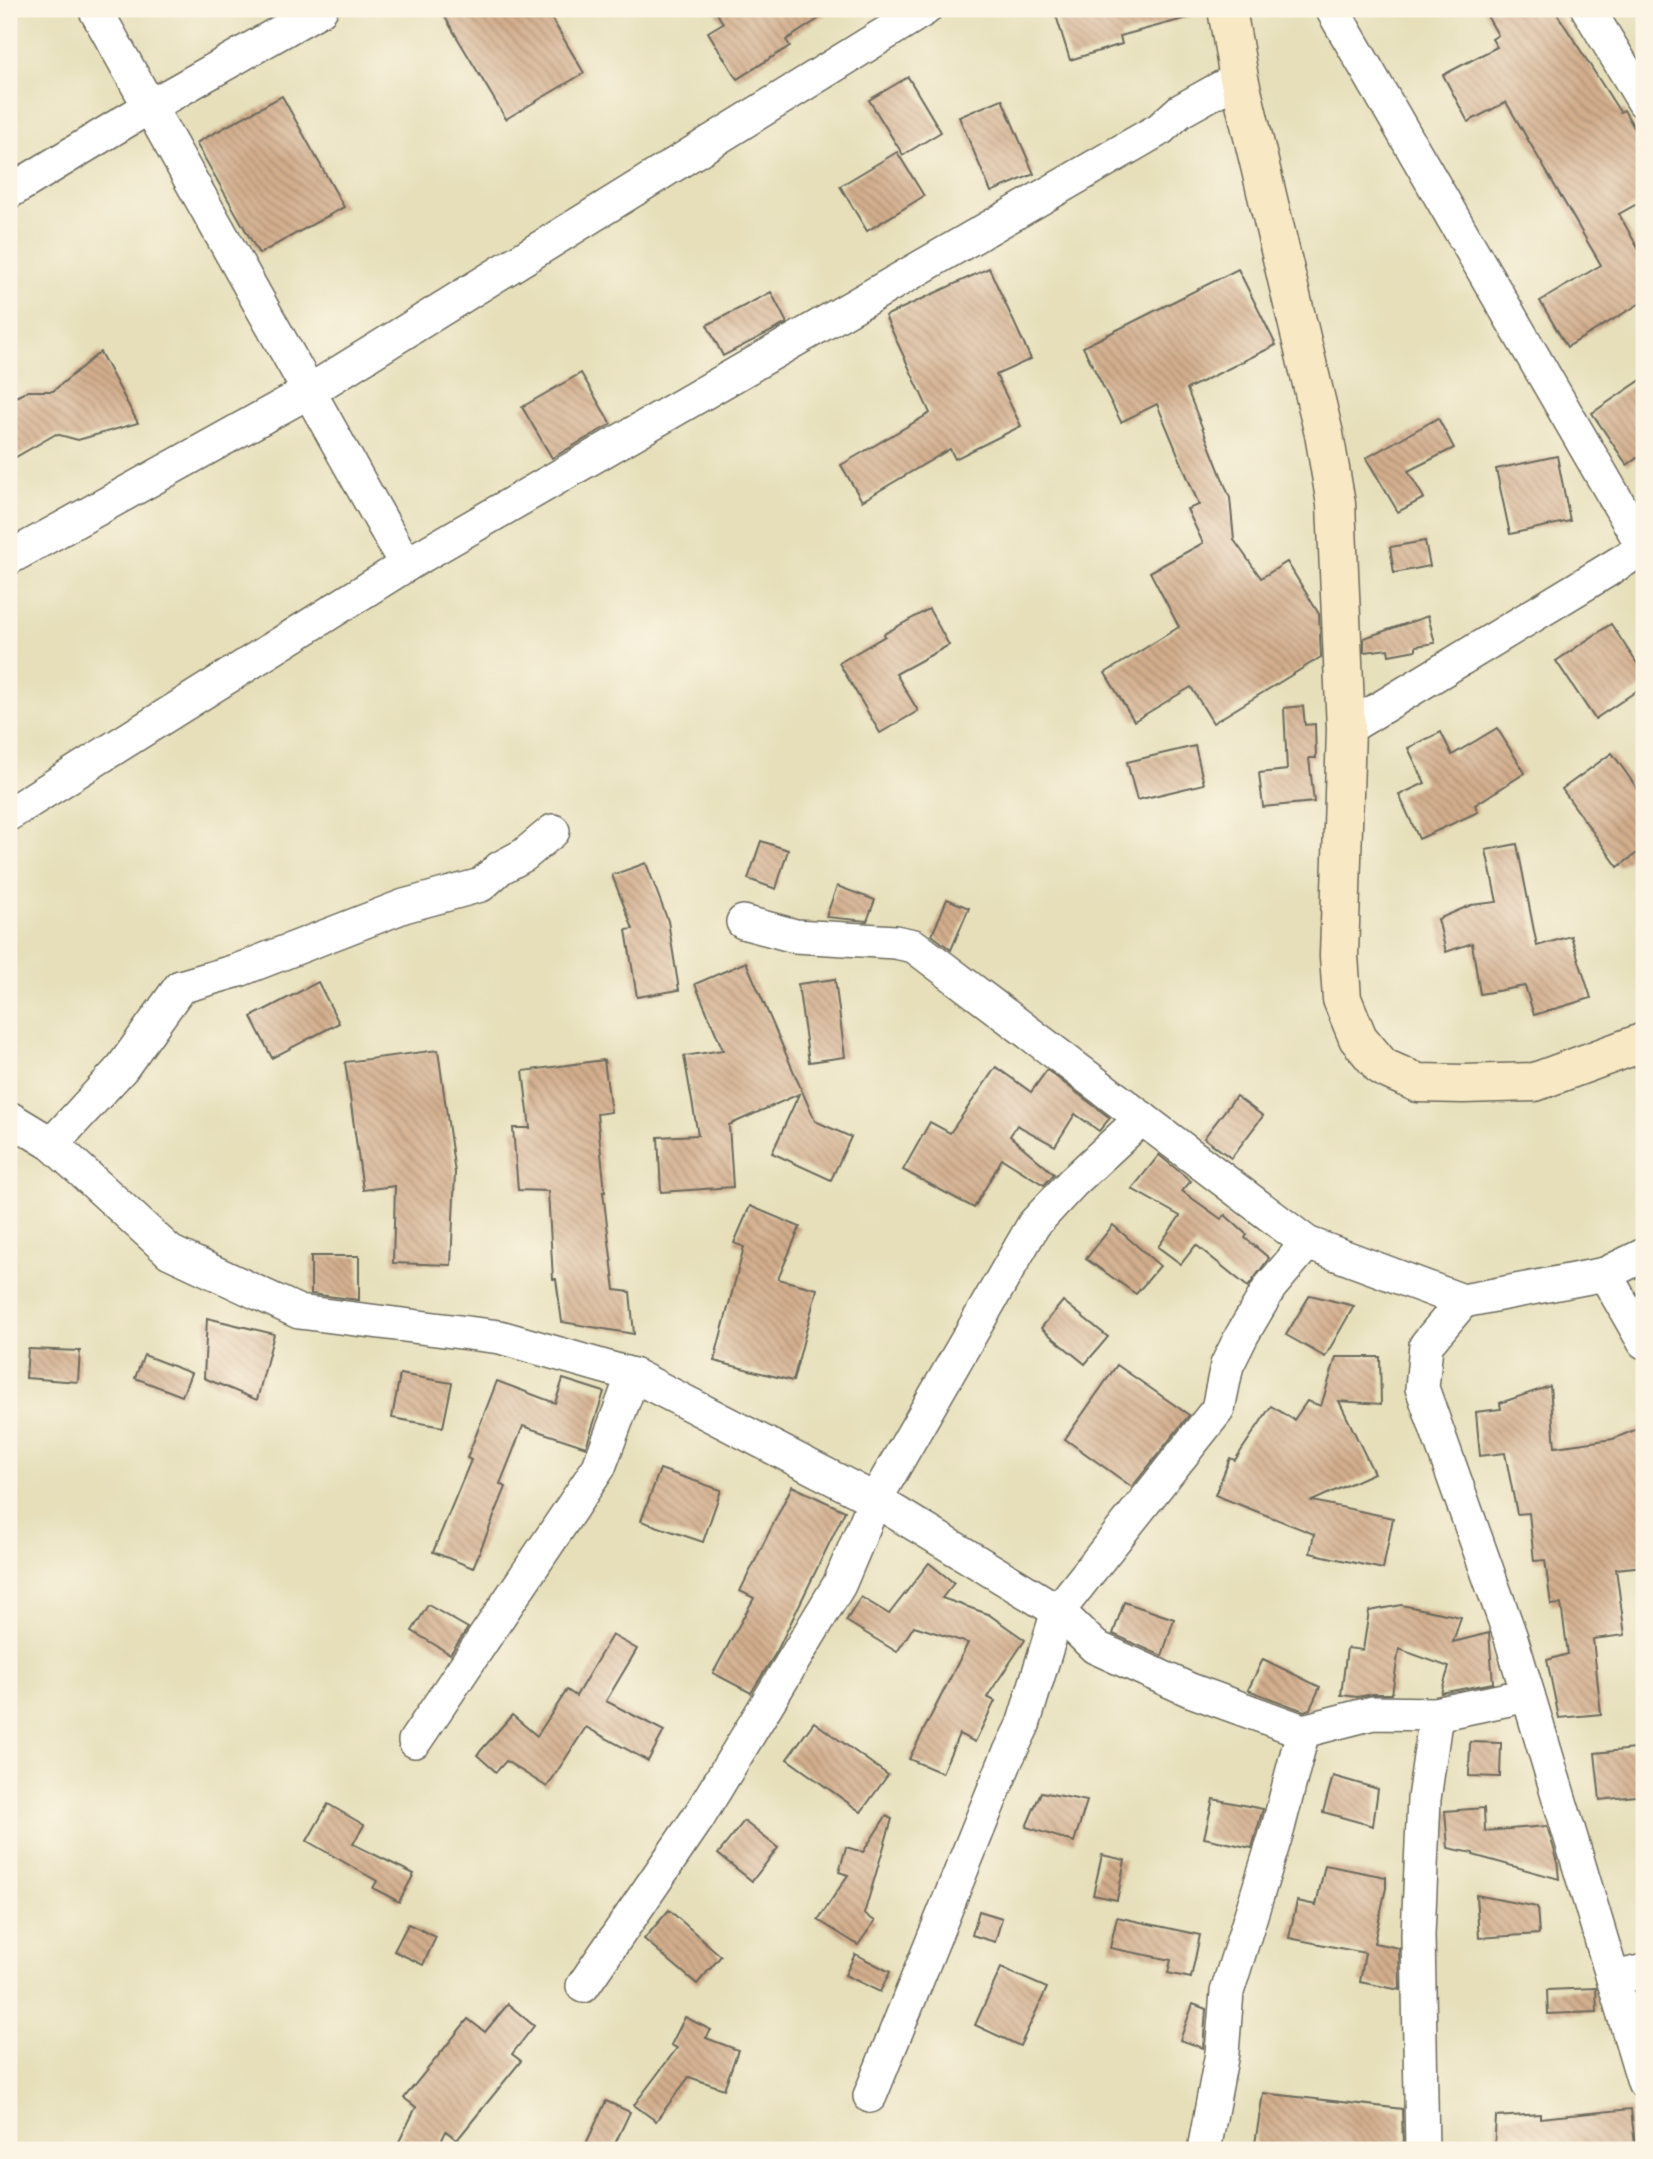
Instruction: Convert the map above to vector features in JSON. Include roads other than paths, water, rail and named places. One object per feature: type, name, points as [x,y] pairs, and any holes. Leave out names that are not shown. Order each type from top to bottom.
[{"type":"main road","points":[[1227,9],[1240,78],[1324,434],[1336,504],[1346,729],[1339,956],[1342,999],[1358,1038],[1382,1067],[1418,1083],[1535,1082],[1644,1042]]},
{"type":"street","points":[[95,9],[407,565]]},
{"type":"street","points":[[9,192],[149,107],[321,9]]},
{"type":"street","points":[[9,558],[308,392],[925,9]]},
{"type":"street","points":[[1332,9],[1644,548],[1346,729]]},
{"type":"street","points":[[1588,9],[1644,102]]},
{"type":"street","points":[[9,814],[407,565],[1149,136],[1180,111],[1240,78]]},
{"type":"street","points":[[52,1144],[122,1068],[180,987],[239,970],[404,906],[481,886],[500,868],[524,855],[553,831]]},
{"type":"street","points":[[743,922],[795,936],[895,942],[914,946],[1307,1243],[1463,1301],[1605,1274],[1644,1255]]},
{"type":"street","points":[[9,1118],[52,1144],[170,1252],[299,1312],[500,1337],[633,1375],[875,1500],[1058,1611],[1096,1647],[1190,1690],[1303,1731],[1373,1713],[1436,1714],[1528,1695]]},
{"type":"street","points":[[583,1986],[698,1818],[832,1597],[875,1500],[1034,1224],[1073,1182],[1142,1118]]},
{"type":"street","points":[[870,2096],[1006,1760],[1023,1725],[1058,1611],[1217,1409],[1227,1365],[1242,1335],[1270,1287],[1307,1243]]},
{"type":"street","points":[[1605,1274],[1644,1342]]},
{"type":"street","points":[[1463,1301],[1426,1346],[1422,1388],[1511,1638],[1528,1695],[1629,1975],[1644,2082]]},
{"type":"street","points":[[415,1741],[599,1467],[633,1375]]},
{"type":"street","points":[[1422,2150],[1418,1935],[1424,1800],[1436,1714]]},
{"type":"street","points":[[1204,2150],[1222,2053],[1227,1992],[1278,1828],[1303,1731]]}]
